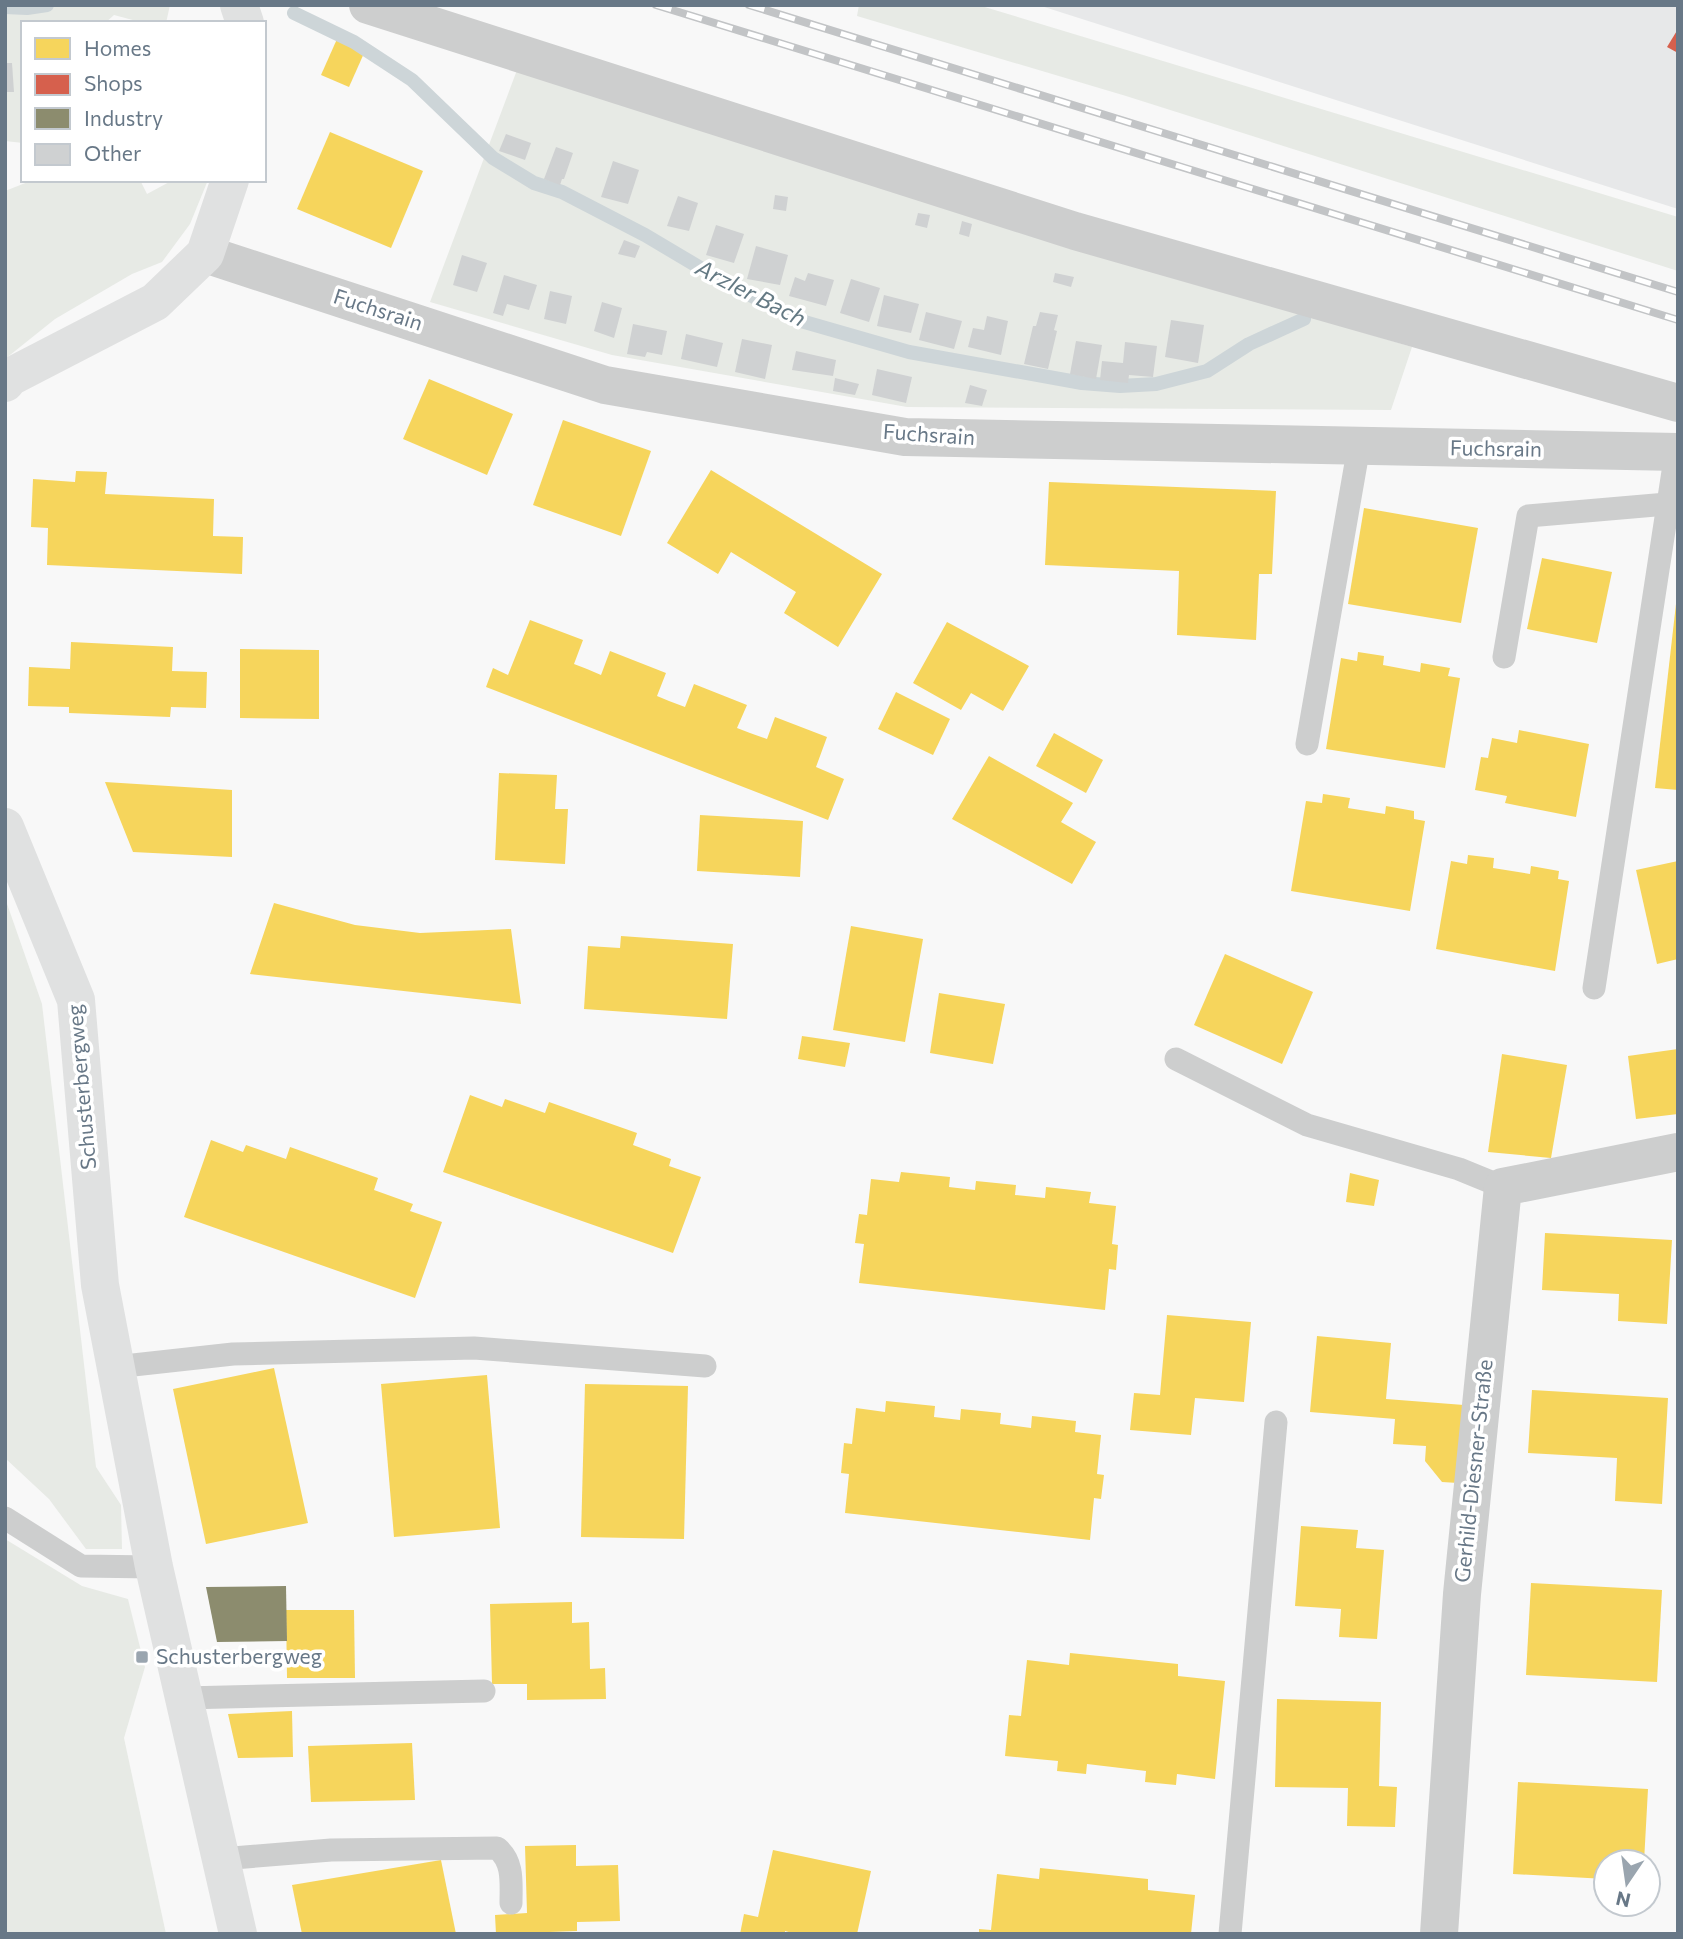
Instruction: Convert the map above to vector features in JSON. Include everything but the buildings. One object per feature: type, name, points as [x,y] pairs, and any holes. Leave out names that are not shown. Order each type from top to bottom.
[{"type":"street","points":[[368,5],[1075,231],[1678,403]]},
{"type":"street","points":[[5,383],[10,377],[155,302],[205,254],[229,182]]},
{"type":"street","name":"Fuchsrain","points":[[205,254],[605,385],[905,437],[1677,452]]},
{"type":"street","name":"Schusterbergweg","points":[[5,827],[76,1000],[100,1285],[154,1567],[238,1934]]},
{"type":"street","points":[[1503,1187],[1678,1152]]},
{"type":"street","name":"Gerhild-Diesner-Straße","points":[[1439,1934],[1462,1594],[1503,1187]]},
{"type":"lane","points":[[1307,744],[1359,446]]},
{"type":"lane","points":[[1594,988],[1677,452]]},
{"type":"lane","points":[[1504,657],[1528,516],[1667,504]]},
{"type":"lane","points":[[1176,1059],[1307,1125],[1459,1169],[1503,1187]]},
{"type":"lane","points":[[116,1367],[233,1354],[474,1348],[705,1366]]},
{"type":"lane","points":[[1230,1934],[1276,1422]]},
{"type":"lane","points":[[5,1518],[81,1566],[154,1567]]},
{"type":"lane","points":[[184,1698],[484,1692]]},
{"type":"lane","points":[[221,1859],[331,1850],[497,1848],[508,1860],[511,1903]]},
{"type":"shaded area","points":[[5,5],[170,5],[166,21],[136,21],[114,15],[107,21],[21,21],[21,143],[5,141]]},
{"type":"shaded area","points":[[859,5],[978,5],[1678,217],[1678,271],[1126,96],[857,16]]},
{"type":"shaded area","points":[[1038,5],[1678,5],[1678,209]]},
{"type":"shaded area","points":[[517,70],[1072,245],[1412,347],[1391,410],[907,407],[612,355],[430,302]]},
{"type":"shaded area","points":[[28,182],[141,182],[147,194],[169,182],[207,182],[190,224],[162,262],[132,274],[55,319],[5,359],[5,191]]},
{"type":"shaded area","points":[[5,898],[42,1004],[96,1467],[121,1505],[122,1549],[86,1549],[49,1499],[5,1458]]},
{"type":"shaded area","points":[[5,1539],[82,1586],[128,1599],[145,1667],[124,1738],[166,1934],[5,1934]]},
{"type":"waterway","name":"Arzler Bach","points":[[5,7],[47,5]]},
{"type":"waterway","name":"Arzler Bach","points":[[294,13],[354,42],[412,80],[493,158],[534,183],[562,192],[801,321],[909,352],[1082,383],[1120,386],[1156,384],[1207,371],[1249,344],[1304,319]]},
{"type":"railway","points":[[656,5],[1678,320]]},
{"type":"railway","points":[[749,5],[1678,292]]},
{"type":"place","name":"Schusterbergweg","points":[[142,1657]]}]
